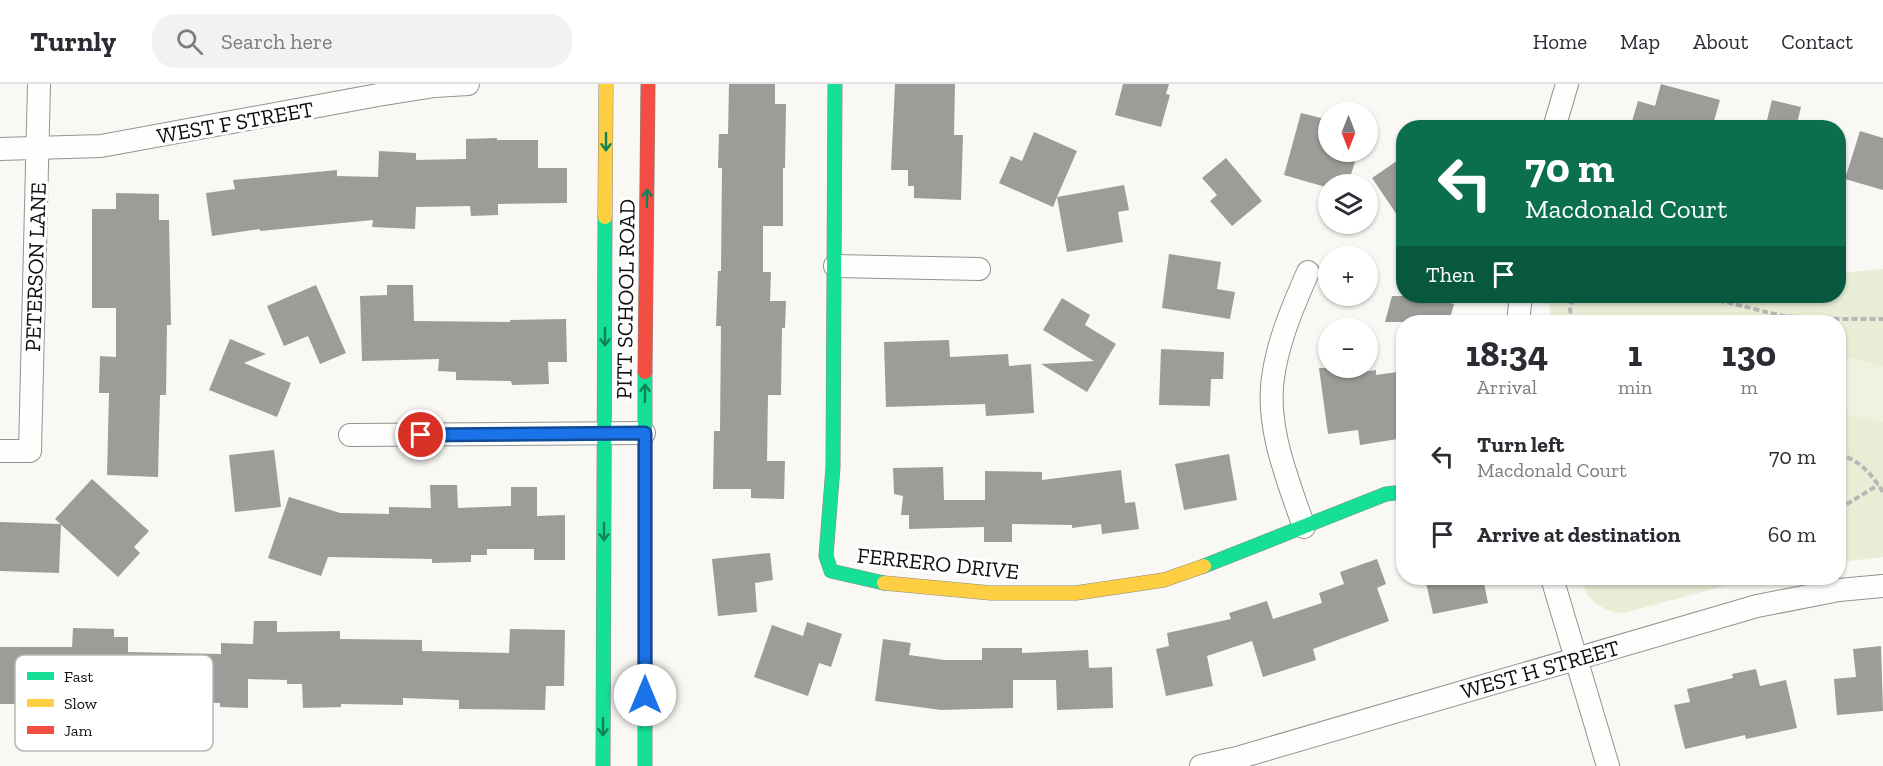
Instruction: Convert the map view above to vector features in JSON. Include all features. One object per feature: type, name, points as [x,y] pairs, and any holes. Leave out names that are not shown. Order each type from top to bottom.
[{"type":"main road","name":"PITT SCHOOL ROAD","points":[[603,766],[606,84]]},
{"type":"main road","name":"PITT SCHOOL ROAD","points":[[645,766],[648,84]]},
{"type":"main road","name":"FERRERO DRIVE","points":[[835,84],[833,468],[826,556],[831,572],[884,583],[967,591],[1076,593],[1164,580],[1236,555],[1386,494],[1396,493]]},
{"type":"street","name":"PETERSON LANE","points":[[0,451],[30,451],[39,84]]},
{"type":"street","name":"WEST F STREET","points":[[0,149],[39,150],[101,146],[378,95],[435,86],[468,84]]},
{"type":"street","points":[[1556,120],[1567,84]]},
{"type":"street","points":[[835,266],[979,268]]},
{"type":"street","points":[[1304,526],[1280,460],[1272,414],[1273,373],[1285,326],[1308,272]]},
{"type":"street","points":[[350,435],[645,433]]},
{"type":"street","points":[[1554,585],[1608,766]]},
{"type":"street","name":"WEST H STREET","points":[[1201,766],[1237,758],[1757,606],[1839,590],[1883,586]]},
{"type":"path","points":[[1730,303],[1779,315]]},
{"type":"path","points":[[1846,321],[1883,319]]},
{"type":"path","points":[[1846,456],[1858,462],[1883,492]]},
{"type":"path","points":[[1846,505],[1878,485]]},
{"type":"green space","points":[[1883,269],[1883,557],[1846,561],[1846,315],[1549,315],[1550,303],[1846,303],[1846,272]]},
{"type":"green space","points":[[1846,357],[1883,366],[1883,423],[1846,414]]},
{"type":"green space","points":[[1727,585],[1624,613],[1602,607],[1586,593],[1583,586]]},
{"type":"building","points":[[729,84],[775,84],[775,104],[786,104],[783,226],[763,226],[763,272],[771,272],[770,301],[786,301],[785,328],[782,328],[781,395],[768,395],[767,461],[785,461],[784,499],[751,498],[751,489],[713,489],[714,431],[720,431],[721,326],[716,326],[718,271],[721,271],[722,168],[718,168],[719,134],[728,134]]},
{"type":"building","points":[[895,84],[955,84],[954,135],[963,135],[961,200],[914,198],[914,186],[908,186],[908,170],[891,170]]},
{"type":"building","points":[[1123,84],[1169,84],[1166,94],[1170,95],[1161,127],[1115,115]]},
{"type":"building","points":[[1661,84],[1720,100],[1714,120],[1632,120],[1638,101],[1655,106]]},
{"type":"building","points":[[1772,100],[1801,107],[1798,120],[1767,120]]},
{"type":"building","points":[[1301,113],[1318,117],[1318,162],[1355,162],[1351,174],[1318,174],[1318,185],[1284,175]]},
{"type":"building","points":[[1860,131],[1883,138],[1883,190],[1846,179]]},
{"type":"building","points":[[1034,132],[1077,151],[1053,207],[999,183],[1011,156],[1022,161]]},
{"type":"building","points":[[497,138],[497,140],[538,140],[538,168],[567,168],[567,203],[498,204],[498,215],[471,216],[470,206],[416,207],[415,229],[372,227],[373,220],[260,231],[260,229],[212,236],[206,193],[235,189],[233,180],[337,170],[337,176],[378,177],[379,151],[416,153],[416,160],[466,159],[466,139]]},
{"type":"building","points":[[1226,158],[1262,201],[1232,226],[1210,201],[1217,195],[1202,178]]},
{"type":"building","points":[[1396,162],[1396,213],[1378,187],[1378,174]]},
{"type":"building","points":[[1124,185],[1129,210],[1118,212],[1123,242],[1067,252],[1057,197]]},
{"type":"building","points":[[116,193],[159,194],[159,220],[169,220],[171,325],[167,325],[166,395],[160,395],[158,477],[107,475],[109,393],[99,393],[100,356],[116,357],[116,308],[92,308],[92,209],[116,209]]},
{"type":"building","points":[[1169,254],[1221,262],[1217,289],[1235,292],[1230,319],[1162,308]]},
{"type":"building","points":[[316,285],[346,353],[320,364],[308,336],[284,346],[267,306]]},
{"type":"building","points":[[387,285],[413,285],[414,321],[510,322],[510,320],[566,319],[567,362],[548,362],[549,384],[512,385],[511,381],[456,380],[456,372],[438,371],[439,359],[362,361],[360,296],[387,295]]},
{"type":"building","points":[[1392,296],[1396,296],[1396,303],[1454,304],[1451,315],[1396,315],[1396,322],[1385,322]]},
{"type":"building","points":[[1062,298],[1090,315],[1085,325],[1116,344],[1087,392],[1041,364],[1094,361],[1043,330]]},
{"type":"building","points":[[230,339],[266,354],[244,363],[291,383],[277,417],[209,390]]},
{"type":"building","points":[[949,340],[950,357],[1008,354],[1009,366],[1031,364],[1034,413],[986,416],[985,404],[886,407],[884,342]]},
{"type":"building","points":[[1161,349],[1224,352],[1223,379],[1211,379],[1210,406],[1159,405]]},
{"type":"building","points":[[1396,372],[1396,439],[1360,445],[1358,430],[1328,434],[1320,378],[1378,378],[1378,375]]},
{"type":"building","points":[[274,450],[281,507],[235,512],[229,455]]},
{"type":"building","points":[[1229,454],[1237,500],[1184,510],[1175,464]]},
{"type":"building","points":[[943,467],[944,500],[985,500],[985,471],[1042,472],[1042,480],[1121,470],[1125,503],[1135,502],[1139,529],[1102,534],[1101,524],[1072,528],[1072,525],[1012,524],[1012,542],[984,542],[984,527],[909,529],[909,515],[901,515],[903,496],[894,494],[893,468]]},
{"type":"building","points":[[92,479],[149,531],[134,547],[140,553],[118,577],[55,519]]},
{"type":"building","points":[[430,485],[457,485],[458,508],[511,506],[511,487],[537,487],[537,516],[565,515],[565,560],[534,560],[534,549],[487,549],[487,555],[471,555],[471,562],[432,563],[432,559],[328,557],[321,576],[268,558],[289,497],[340,513],[389,514],[389,507],[431,508]]},
{"type":"building","points":[[0,522],[61,524],[59,573],[0,571]]},
{"type":"building","points":[[770,553],[773,580],[755,583],[757,612],[718,616],[712,559]]},
{"type":"building","points":[[1377,559],[1386,584],[1377,588],[1389,621],[1313,649],[1316,660],[1263,677],[1252,641],[1207,656],[1213,686],[1166,696],[1156,649],[1169,646],[1167,633],[1231,619],[1229,613],[1267,601],[1273,619],[1322,603],[1319,593],[1344,584],[1340,572]]},
{"type":"building","points":[[1427,585],[1484,585],[1488,603],[1433,614]]},
{"type":"building","points":[[254,621],[277,621],[277,632],[340,631],[340,639],[422,640],[422,651],[509,653],[510,629],[565,630],[564,686],[546,686],[545,710],[459,709],[459,700],[403,698],[403,705],[341,704],[341,707],[303,708],[302,684],[287,684],[287,680],[248,679],[248,708],[220,707],[220,703],[213,703],[213,655],[15,655],[15,704],[0,704],[0,647],[72,647],[73,628],[114,629],[114,637],[128,637],[128,652],[221,654],[221,643],[253,644]]},
{"type":"building","points":[[807,622],[842,634],[831,667],[819,663],[808,696],[754,677],[772,625],[803,636]]},
{"type":"building","points":[[883,639],[911,643],[909,655],[944,660],[982,660],[982,648],[1022,648],[1022,653],[1088,650],[1089,668],[1112,667],[1113,708],[1057,710],[1056,680],[1013,680],[1013,708],[941,710],[875,701]]},
{"type":"building","points":[[1881,646],[1883,711],[1837,715],[1834,679],[1856,677],[1853,649]]},
{"type":"building","points":[[1756,669],[1760,686],[1786,680],[1797,728],[1746,739],[1745,735],[1685,749],[1674,705],[1690,702],[1687,689],[1733,678],[1732,674]]},
{"type":"traffic: fast","points":[[835,84],[833,467],[826,556],[831,571],[884,583]]},
{"type":"traffic: fast","points":[[603,766],[605,217]]},
{"type":"traffic: fast","points":[[645,372],[645,766]]},
{"type":"traffic: fast","points":[[1204,566],[1386,494],[1396,493]]},
{"type":"traffic: slow","points":[[605,217],[606,84]]},
{"type":"traffic: slow","points":[[884,583],[991,593],[1076,593],[1164,580],[1204,566]]},
{"type":"traffic: jam","points":[[645,372],[648,84]]},
{"type":"route","points":[[421,435],[645,433],[645,695]]}]
